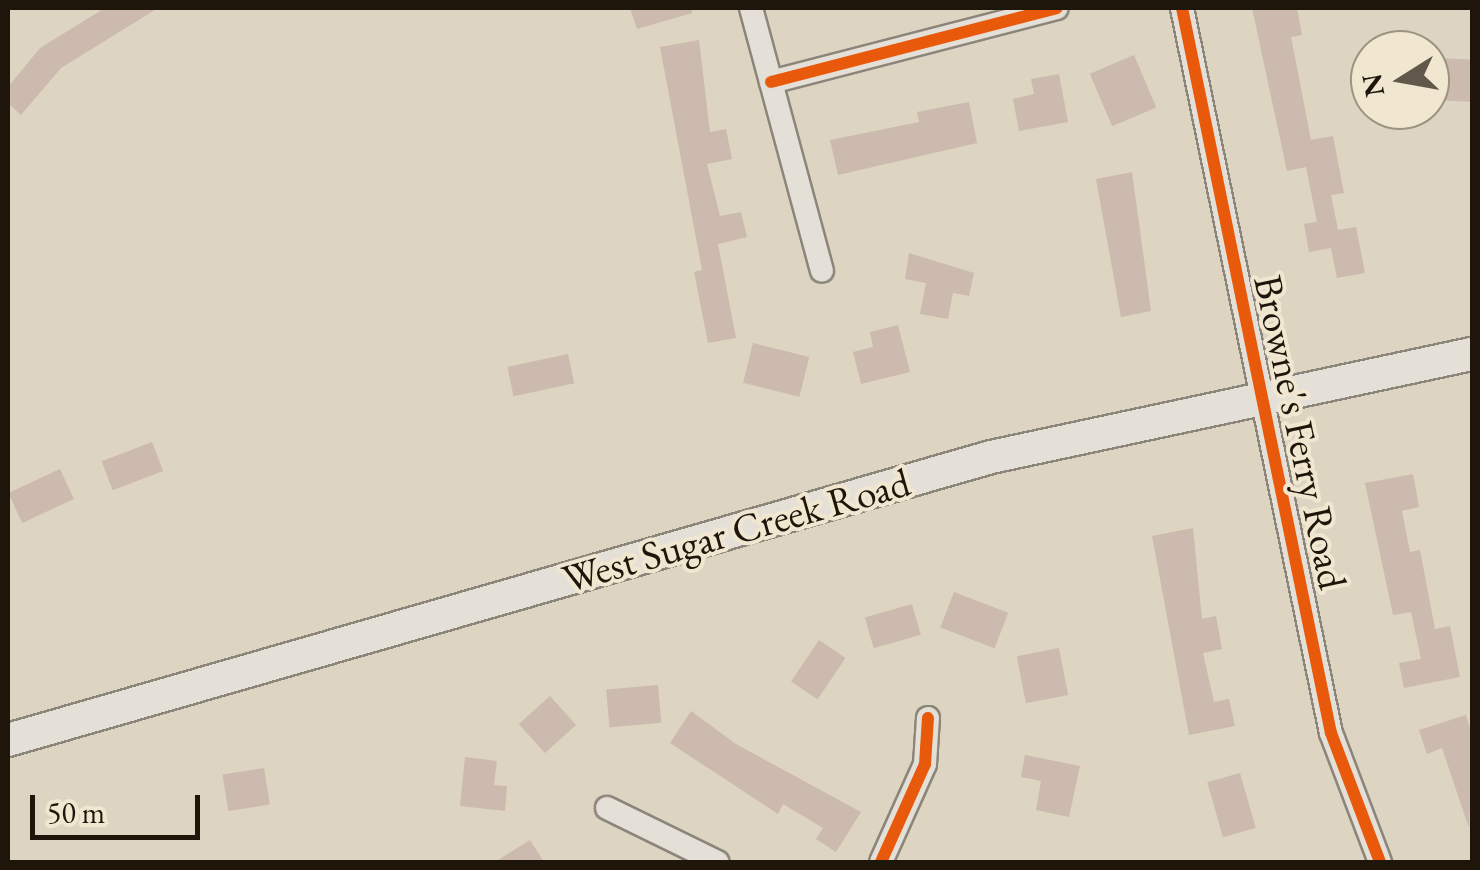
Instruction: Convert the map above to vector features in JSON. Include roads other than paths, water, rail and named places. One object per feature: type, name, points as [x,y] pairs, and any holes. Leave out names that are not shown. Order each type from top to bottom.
[{"type":"main road","name":"West Sugar Creek Road","points":[[8,740],[991,457],[1260,396],[1472,354]]},
{"type":"street","points":[[751,8],[822,271]]},
{"type":"street","points":[[771,82],[1057,8]]},
{"type":"street","name":"Browne's Ferry Road","points":[[1182,8],[1331,733],[1380,862]]},
{"type":"street","points":[[881,862],[925,764],[928,718]]},
{"type":"street","points":[[608,808],[717,862]]}]
